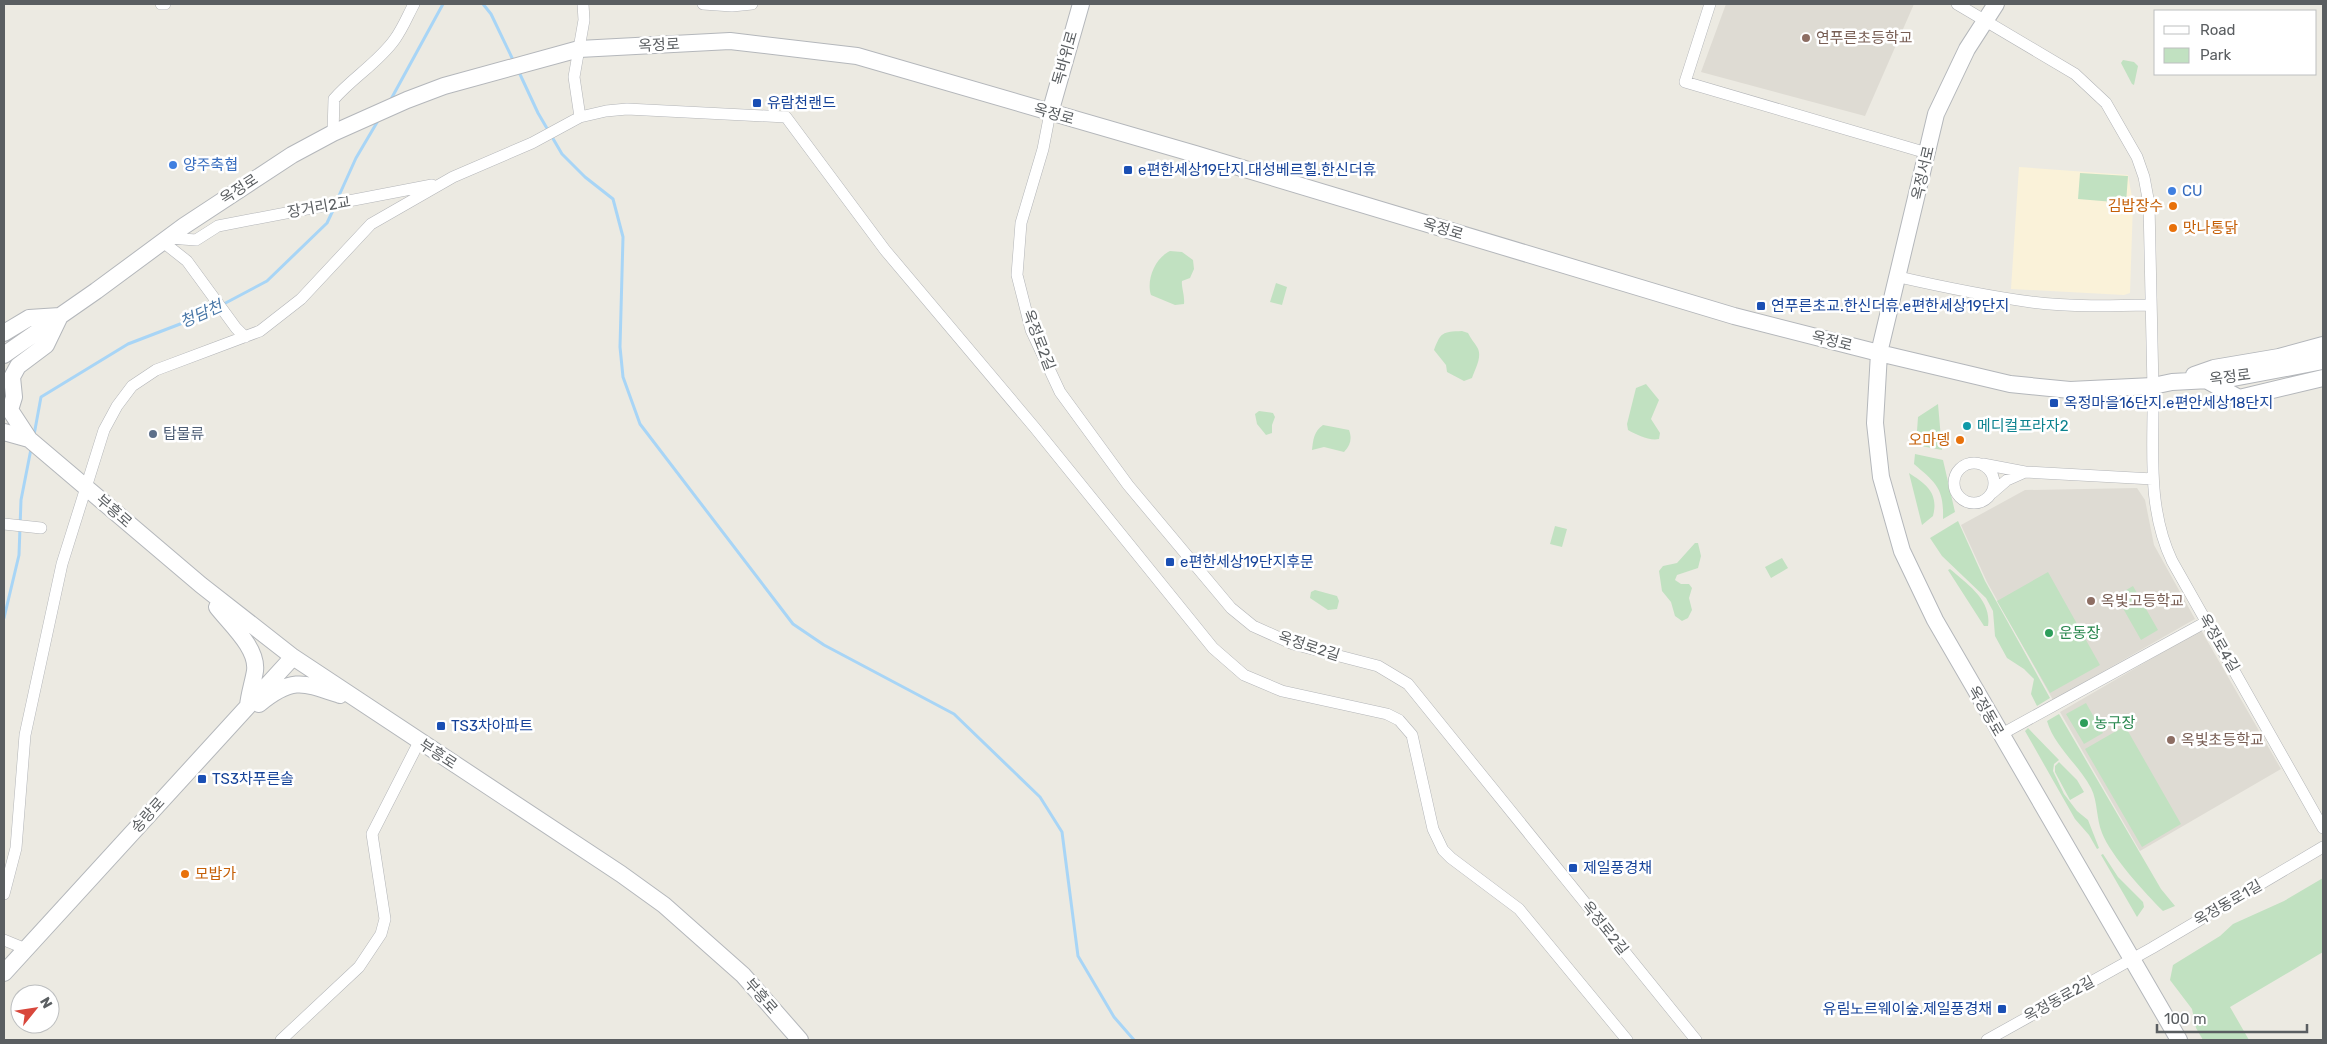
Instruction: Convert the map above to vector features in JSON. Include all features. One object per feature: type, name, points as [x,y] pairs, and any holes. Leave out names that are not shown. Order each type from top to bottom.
[{"type":"main road","name":"독바위로","points":[[1050,113],[1081,4]]},
{"type":"main road","name":"옥정서로","points":[[1879,354],[1899,277],[1936,114],[1967,49],[1996,4]]},
{"type":"main road","name":"옥정로","points":[[4,355],[166,240],[284,160],[339,130],[416,96],[499,70],[572,51],[730,42],[856,56],[1195,154],[1734,316],[1879,354],[2010,384],[2070,390],[2153,386],[2172,382],[2228,379],[2323,361]]},
{"type":"main road","points":[[4,333],[29,318],[60,316],[46,345],[18,366],[12,378],[14,397],[10,410],[29,439]]},
{"type":"main road","points":[[2172,382],[2214,368],[2279,357],[2323,346]]},
{"type":"main road","name":"옥정동로","points":[[1879,354],[1875,423],[1881,477],[1891,520],[1902,551],[1935,620],[2000,735],[2179,1040]]},
{"type":"main road","points":[[2206,380],[2239,398],[2323,378]]},
{"type":"main road","points":[[4,418],[29,439]]},
{"type":"main road","points":[[4,432],[29,439]]},
{"type":"main road","name":"부흥로","points":[[29,439],[200,585],[293,657],[621,874],[664,906],[743,975],[800,1040]]},
{"type":"main road","points":[[200,585],[255,659],[255,671],[249,690],[248,706]]},
{"type":"main road","name":"송랑로","points":[[4,973],[293,657]]},
{"type":"main road","points":[[218,739],[273,693],[289,685],[303,684],[362,703]]},
{"type":"street","points":[[339,130],[334,99],[348,83],[386,50],[396,38],[414,4]]},
{"type":"street","points":[[576,120],[572,51],[584,20],[583,4]]},
{"type":"street","points":[[703,4],[732,6],[752,4]]},
{"type":"street","points":[[1710,4],[1685,82],[1927,153]]},
{"type":"street","name":"옥정로4길","points":[[1957,4],[2075,74],[2106,103],[2128,138],[2144,176],[2149,204],[2153,386],[2152,479],[2158,525],[2165,546],[2206,622],[2323,828]]},
{"type":"street","points":[[4,894],[16,848],[25,735],[62,564],[104,430],[117,406],[132,386],[156,370],[260,331],[300,299],[372,224],[441,184],[532,143],[576,120],[606,111],[627,109],[786,117],[885,250],[1035,428],[1213,648],[1244,675],[1282,691],[1387,714],[1399,720],[1412,734],[1428,811],[1443,850],[1519,909],[1627,1040]]},
{"type":"street","name":"옥정로2길","points":[[1050,113],[1043,149],[1021,223],[1017,275],[1031,330],[1060,392],[1128,485],[1231,608],[1253,626],[1293,644],[1378,666],[1408,684],[1696,1040]]},
{"type":"street","name":"장거리2교","points":[[166,240],[196,240],[218,226],[441,184]]},
{"type":"street","points":[[166,240],[187,261],[236,328],[245,337]]},
{"type":"street","points":[[1899,277],[1946,288],[2032,302],[2098,306],[2151,305]]},
{"type":"street","points":[[2025,472],[2007,480],[1987,497],[1974,502],[1960,497],[1954,487],[1956,473],[1962,467],[1973,463],[2025,472],[2152,479]]},
{"type":"street","points":[[1980,464],[1985,466],[1992,476],[1993,489],[1987,497]]},
{"type":"street","points":[[8,524],[41,528]]},
{"type":"street","points":[[2000,735],[2206,622]]},
{"type":"street","points":[[281,1040],[359,967],[381,934],[385,919],[372,834],[420,742]]},
{"type":"street","name":"옥정동로1길","points":[[2132,959],[2323,847]]},
{"type":"street","points":[[4,940],[26,949]]},
{"type":"street","name":"옥정동로2길","points":[[1987,1040],[2132,959]]},
{"type":"shaded area","name":"연푸른초등학교","points":[[1726,4],[1914,4],[1865,116],[1701,72]]},
{"type":"shaded area","points":[[2019,167],[2128,175],[2133,203],[2130,293],[2124,295],[2011,289]]},
{"type":"shaded area","name":"옥빛고등학교","points":[[2137,488],[2145,500],[2154,545],[2195,619],[2053,700],[1987,582],[1961,525],[2025,490]]},
{"type":"shaded area","name":"옥빛초등학교","points":[[2201,630],[2281,769],[2140,851],[2060,712]]},
{"type":"green space","points":[[2123,60],[2134,62],[2138,66],[2134,85],[2121,63]]},
{"type":"green space","points":[[2080,173],[2128,176],[2126,203],[2078,199]]},
{"type":"green space","points":[[1170,251],[1182,252],[1193,260],[1194,269],[1190,278],[1182,281],[1184,304],[1175,305],[1151,295],[1150,283],[1153,270],[1160,259]]},
{"type":"green space","points":[[1276,283],[1287,287],[1282,305],[1270,302]]},
{"type":"green space","points":[[1462,331],[1468,333],[1479,351],[1478,362],[1472,378],[1464,381],[1447,372],[1446,365],[1434,350],[1443,334]]},
{"type":"green space","points":[[1646,384],[1659,400],[1651,419],[1660,433],[1659,439],[1639,436],[1628,430],[1627,424],[1636,388]]},
{"type":"green space","points":[[1938,404],[1942,450],[1916,445],[1918,417]]},
{"type":"green space","points":[[1259,411],[1273,413],[1275,417],[1272,433],[1266,435],[1257,424],[1255,414]]},
{"type":"green space","points":[[1323,425],[1349,430],[1350,441],[1344,452],[1324,447],[1312,450],[1316,433]]},
{"type":"green space","points":[[1915,454],[1943,460],[1955,512],[1943,519],[1940,493],[1928,476],[1914,464]]},
{"type":"green space","points":[[1909,473],[1926,485],[1933,495],[1933,516],[1922,525]]},
{"type":"green space","points":[[1958,521],[1985,581],[2050,698],[2037,706],[2031,694],[2034,679],[2024,669],[2007,658],[1995,636],[1993,611],[1986,598],[1942,556],[1930,538]]},
{"type":"green space","points":[[1555,526],[1567,529],[1562,547],[1550,544]]},
{"type":"green space","points":[[1695,543],[1698,543],[1701,556],[1698,568],[1677,575],[1675,580],[1681,584],[1689,584],[1692,588],[1689,598],[1692,610],[1688,618],[1682,621],[1675,616],[1671,602],[1662,591],[1659,571],[1663,566],[1677,563]]},
{"type":"green space","points":[[1782,558],[1788,568],[1771,578],[1765,567]]},
{"type":"green space","points":[[1950,569],[1971,587],[1982,600],[1986,608],[1988,626],[1984,626],[1948,570]]},
{"type":"green space","name":"운동장","points":[[2048,572],[2100,665],[2050,693],[1997,601]]},
{"type":"green space","points":[[2133,586],[2158,630],[2141,640],[2116,596]]},
{"type":"green space","points":[[1315,590],[1337,596],[1339,601],[1337,609],[1328,610],[1310,598],[1311,592]]},
{"type":"green space","name":"농구장","points":[[2086,703],[2103,733],[2084,744],[2066,714]]},
{"type":"green space","points":[[2059,714],[2161,889],[2175,906],[2163,911],[2129,874],[2106,842],[2100,827],[2091,788],[2050,730],[2047,721]]},
{"type":"green space","points":[[2125,726],[2181,824],[2142,847],[2085,749]]},
{"type":"green space","points":[[2028,728],[2059,760],[2054,764],[2053,771],[2064,794],[2077,811],[2088,820],[2099,848],[2097,849],[2089,835],[2075,819],[2025,731]]},
{"type":"green space","points":[[2059,762],[2077,780],[2084,792],[2070,800],[2055,772],[2055,766]]},
{"type":"green space","points":[[2103,854],[2118,877],[2143,902],[2144,907],[2137,917],[2101,855]]},
{"type":"green space","points":[[2323,878],[2323,952],[2230,1007],[2249,1040],[2203,1040],[2196,1028],[2192,1009],[2170,980],[2173,965],[2220,936],[2233,924],[2284,901]]},
{"type":"waterway","name":"청담천","points":[[390,101],[443,4]]},
{"type":"waterway","points":[[483,4],[491,14],[514,62]]},
{"type":"waterway","points":[[518,70],[538,113],[562,154],[585,177],[613,199],[623,237],[620,347],[623,377],[640,424],[793,624],[824,645],[954,714],[1040,797],[1062,832],[1078,956],[1114,1017],[1134,1040]]},
{"type":"waterway","name":"청담천","points":[[337,200],[356,158],[379,119]]},
{"type":"waterway","name":"청담천","points":[[34,435],[41,397],[128,344],[201,316],[267,281],[327,223],[335,206]]},
{"type":"waterway","name":"청담천","points":[[4,618],[19,555],[21,500],[31,449]]},
{"type":"place","name":"연푸른초등학교","points":[[1806,38]]},
{"type":"place","name":"유람천랜드","points":[[757,103]]},
{"type":"place","name":"양주축협","points":[[173,165]]},
{"type":"place","name":"e편한세상19단지.대성베르힐.한신더휴","points":[[1128,170]]},
{"type":"place","name":"CU","points":[[2172,191]]},
{"type":"place","name":"김밥장수","points":[[2173,206]]},
{"type":"place","name":"맛나통닭","points":[[2173,228]]},
{"type":"place","name":"연푸른초교.한신더휴.e편한세상19단지","points":[[1761,306]]},
{"type":"place","name":"옥정마을16단지.e편안세상18단지","points":[[2054,403]]},
{"type":"place","name":"메디컬프라자2","points":[[1967,426]]},
{"type":"place","name":"탑물류","points":[[153,434]]},
{"type":"place","name":"오마뎅","points":[[1960,440]]},
{"type":"place","name":"e편한세상19단지후문","points":[[1170,562]]},
{"type":"place","name":"옥빛고등학교","points":[[2091,601]]},
{"type":"place","name":"운동장","points":[[2049,633]]},
{"type":"place","name":"농구장","points":[[2084,723]]},
{"type":"place","name":"TS3차아파트","points":[[441,726]]},
{"type":"place","name":"옥빛초등학교","points":[[2171,740]]},
{"type":"place","name":"TS3차푸른솔","points":[[202,779]]},
{"type":"place","name":"제일풍경채","points":[[1573,868]]},
{"type":"place","name":"모밥가","points":[[185,874]]},
{"type":"place","name":"유림노르웨이숲.제일풍경채","points":[[2002,1009]]}]
